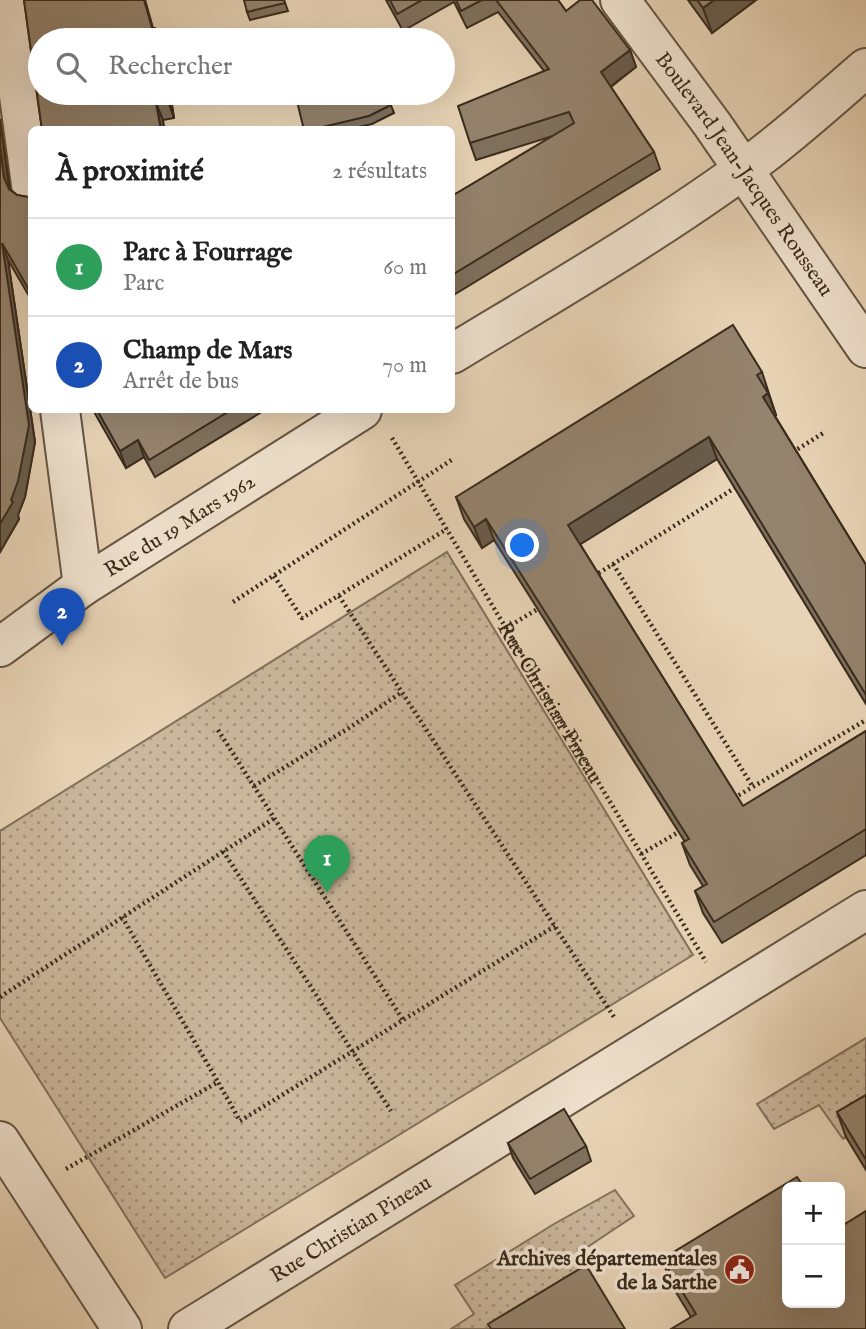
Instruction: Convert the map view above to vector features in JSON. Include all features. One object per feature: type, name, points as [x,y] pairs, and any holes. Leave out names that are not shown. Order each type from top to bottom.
[{"type":"street","points":[[6,0],[28,162]]},
{"type":"street","name":"Boulevard Jean-Jacques Rousseau","points":[[620,0],[688,90],[866,348]]},
{"type":"street","points":[[455,352],[644,237],[742,170],[866,68]]},
{"type":"street","points":[[60,413],[83,586]]},
{"type":"street","name":"Rue du 19 Mars 1962","points":[[0,647],[83,586],[376,421]]},
{"type":"street","name":"Rue Christian Pineau","points":[[188,1329],[866,910]]},
{"type":"street","points":[[0,1141],[122,1329]]},
{"type":"path","name":"Rue Christian Pineau","points":[[376,421],[418,481],[727,996]]},
{"type":"path","points":[[790,454],[825,432]]},
{"type":"path","points":[[233,602],[453,459]]},
{"type":"path","points":[[589,579],[743,484]]},
{"type":"path","points":[[274,576],[302,618],[447,530]]},
{"type":"path","points":[[613,565],[753,787]]},
{"type":"path","points":[[339,596],[637,1052]]},
{"type":"path","points":[[506,628],[542,607]]},
{"type":"path","points":[[254,786],[402,692]]},
{"type":"path","points":[[730,801],[866,720]]},
{"type":"path","points":[[218,730],[403,1020]]},
{"type":"path","points":[[0,997],[275,818]]},
{"type":"path","points":[[641,854],[686,827]]},
{"type":"path","points":[[223,851],[391,1111]]},
{"type":"path","points":[[122,917],[240,1121],[555,926]]},
{"type":"path","points":[[31,1188],[218,1082]]},
{"type":"shaded area","points":[[447,552],[693,955],[165,1278],[0,1018],[0,831]]},
{"type":"shaded area","points":[[866,1038],[866,1125],[843,1139],[819,1105],[774,1129],[757,1104]]},
{"type":"shaded area","points":[[615,1190],[634,1216],[577,1254],[599,1287],[530,1329],[451,1329],[474,1314],[455,1285]]},
{"type":"building","points":[[24,0],[144,0],[152,28],[28,28]]},
{"type":"building","points":[[244,0],[284,0],[285,3],[247,12]]},
{"type":"building","points":[[390,0],[422,0],[397,14]]},
{"type":"building","points":[[456,0],[482,0],[461,11]]},
{"type":"building","points":[[496,0],[558,0],[566,11],[580,0],[592,0],[630,50],[601,72],[654,152],[455,273],[455,194],[574,123],[569,112],[470,143],[458,106],[549,69]]},
{"type":"building","points":[[697,0],[714,0],[703,8]]},
{"type":"building","points":[[39,105],[156,105],[160,126],[41,126]]},
{"type":"building","points":[[298,105],[391,105],[369,116],[327,126],[303,126]]},
{"type":"building","points":[[0,147],[4,178],[9,189],[17,195],[28,197],[28,288],[2,243],[29,425],[18,481],[11,500],[13,502],[0,524]]},
{"type":"building","points":[[733,325],[762,372],[757,375],[768,393],[763,397],[866,565],[866,695],[709,437],[568,525],[743,806],[866,731],[866,829],[714,922],[695,891],[707,884],[682,843],[689,839],[486,519],[474,527],[456,497]]},
{"type":"building","points":[[99,413],[226,413],[149,460],[138,440],[120,451]]},
{"type":"building","points":[[866,1095],[866,1160],[837,1112]]},
{"type":"building","points":[[564,1109],[586,1146],[530,1179],[508,1143]]},
{"type":"building","name":"Archives départementales de la Sarthe","points":[[782,1186],[782,1308],[845,1308],[845,1224],[866,1211],[866,1329],[671,1329],[696,1314],[662,1259]]},
{"type":"building","points":[[586,1265],[625,1329],[491,1329],[488,1324]]},
{"type":"place","name":"Champ de Mars","points":[[62,646]]},
{"type":"place","name":"Parc à Fourrage","points":[[327,893]]},
{"type":"place","name":"Archives départementales de la Sarthe","points":[[740,1270]]}]
